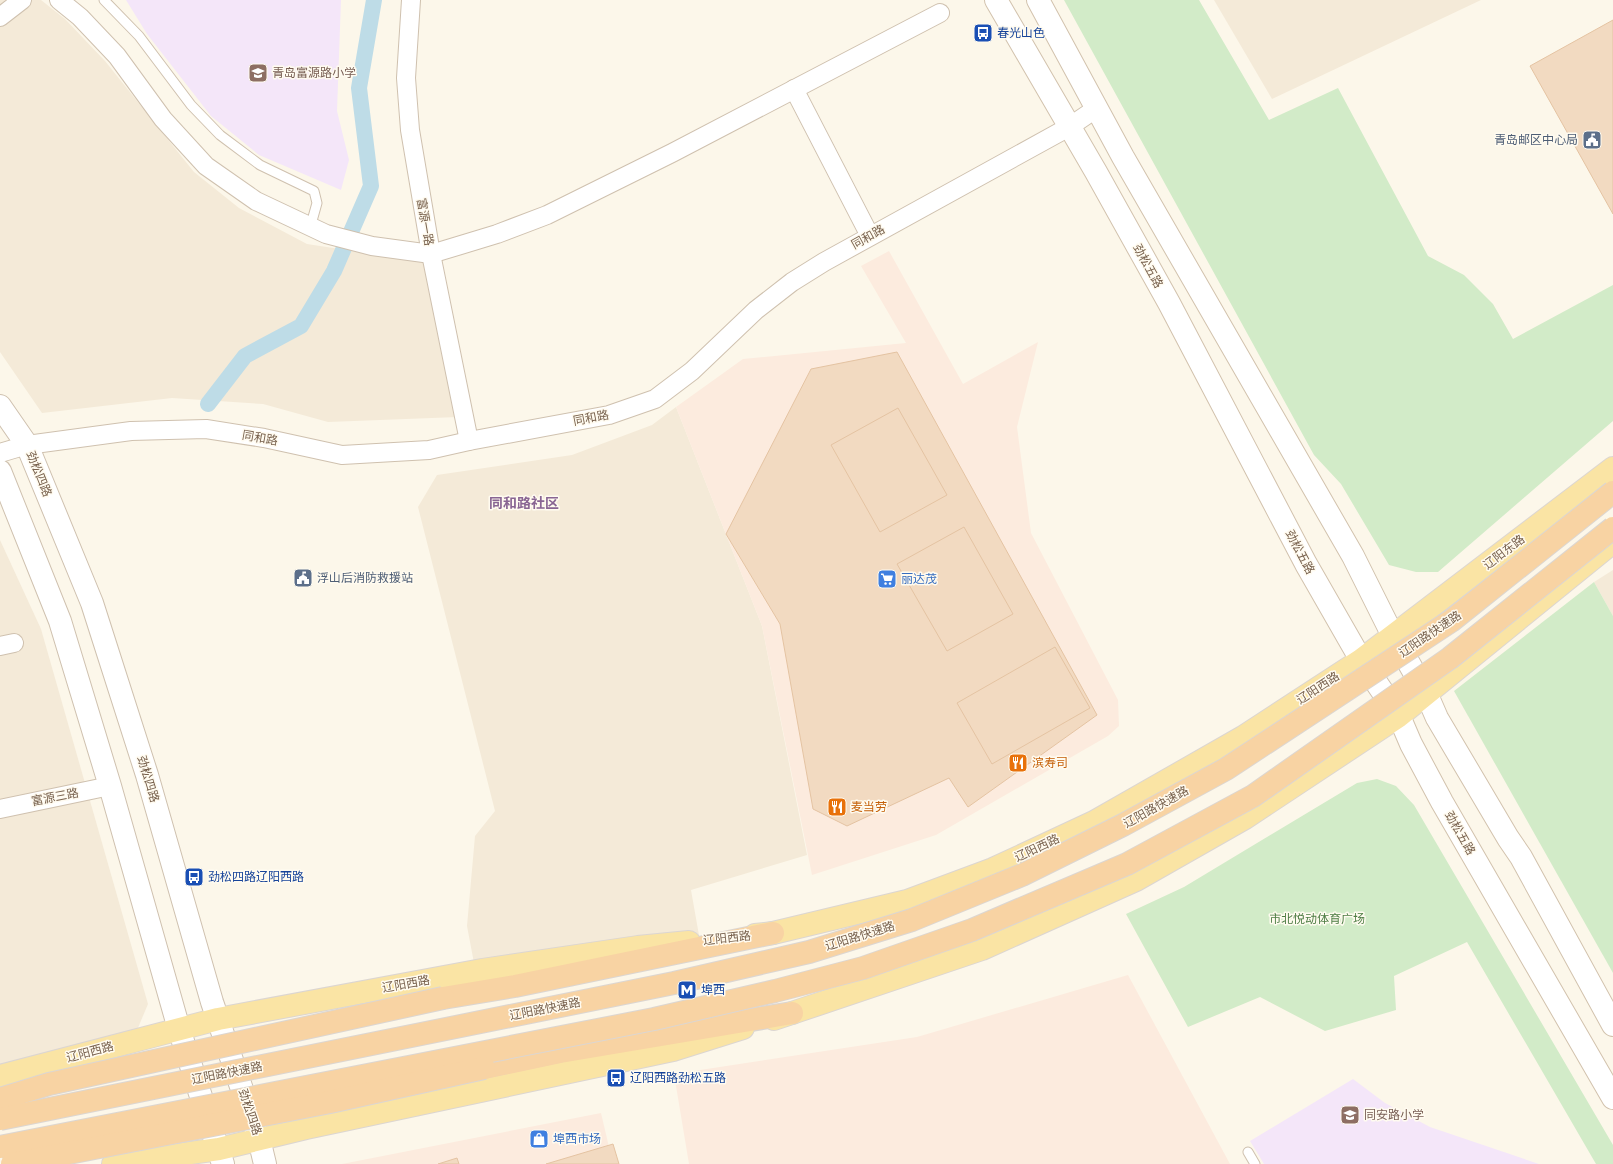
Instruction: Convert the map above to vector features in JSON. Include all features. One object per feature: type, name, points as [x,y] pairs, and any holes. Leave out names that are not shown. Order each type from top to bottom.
[{"type":"highway","name":"辽阳路快速路","points":[[0,1119],[674,983],[809,952],[912,920],[1022,875],[1123,825],[1226,769],[1451,621],[1613,492]]},
{"type":"highway","points":[[0,1147],[654,1019],[775,991],[863,968],[972,930],[1127,864],[1253,796],[1450,658],[1613,528]]},
{"type":"highway","points":[[0,1099],[49,1084],[443,998],[515,986],[773,933]]},
{"type":"highway","points":[[12,1164],[330,1102],[560,1052],[792,1013]]},
{"type":"main road","name":"劲松五路","points":[[996,0],[1169,303],[1306,564],[1361,660],[1399,716],[1411,744],[1442,802],[1613,1098]]},
{"type":"main road","points":[[1038,0],[1124,158],[1187,265],[1286,443],[1353,556],[1427,695],[1437,718],[1508,838],[1521,857],[1613,1025]]},
{"type":"main road","name":"劲松四路","points":[[0,406],[27,444],[92,603],[147,775],[218,1019],[259,1139],[265,1164]]},
{"type":"main road","name":"辽阳东路","points":[[1394,635],[1613,468]]},
{"type":"main road","points":[[0,471],[60,621],[110,786],[179,1029],[221,1156]]},
{"type":"main road","points":[[113,1164],[221,1156],[259,1139],[673,1050],[792,1013],[982,949],[1136,880],[1245,818],[1399,716],[1427,695],[1613,542]]},
{"type":"main road","name":"辽阳西路","points":[[0,1076],[136,1039],[218,1019],[482,970],[638,947],[773,933],[907,901],[1000,866],[1094,822],[1243,737],[1361,660],[1394,635]]},
{"type":"street","points":[[0,17],[22,0]]},
{"type":"street","points":[[59,0],[80,17],[117,56],[163,119],[206,166],[256,201],[318,231],[372,246],[431,254],[497,234],[547,215],[672,153],[940,13]]},
{"type":"street","name":"富源一路","points":[[411,0],[406,78],[410,130],[431,254],[470,441]]},
{"type":"street","points":[[794,89],[870,236]]},
{"type":"street","name":"同和路","points":[[0,453],[27,444],[131,431],[206,430],[264,438],[342,455],[429,450],[609,415],[655,399],[692,371],[756,310],[786,287],[824,262],[1069,127],[1097,108]]},
{"type":"street","name":"富源三路","points":[[0,809],[110,786]]},
{"type":"lane","points":[[104,0],[139,36],[191,105],[220,135],[260,165],[314,191],[317,202],[318,231]]},
{"type":"lane","points":[[1248,1152],[1255,1164]]},
{"type":"shaded area","points":[[0,0],[41,0],[65,19],[105,61],[194,172],[239,208],[307,244],[425,262],[458,417],[328,422],[263,404],[172,398],[42,413],[0,352]]},
{"type":"shaded area","name":"青岛富源路小学","points":[[126,0],[341,0],[337,111],[349,160],[341,190],[259,155],[211,116],[147,34]]},
{"type":"shaded area","points":[[1214,0],[1481,0],[1272,99]]},
{"type":"shaded area","name":"丽达茂","points":[[889,251],[963,384],[1038,342],[1017,427],[1031,533],[1118,700],[1119,726],[1108,736],[936,835],[812,875],[762,626],[676,407],[743,359],[906,343],[861,266]]},
{"type":"shaded area","points":[[676,407],[762,626],[807,855],[691,890],[700,941],[477,979],[467,926],[475,836],[495,811],[418,507],[437,475],[572,455],[652,425]]},
{"type":"shaded area","points":[[0,540],[41,629],[148,1004],[127,1054],[0,1079]]},
{"type":"shaded area","points":[[1613,570],[1613,616],[1594,582]]},
{"type":"shaded area","points":[[1128,975],[1230,1164],[689,1164],[674,1074],[917,1037]]},
{"type":"shaded area","name":"同安路小学","points":[[1353,1079],[1385,1103],[1430,1127],[1539,1164],[1264,1164],[1250,1141]]},
{"type":"shaded area","name":"埠西市场","points":[[601,1113],[613,1164],[342,1164]]},
{"type":"green space","points":[[1064,0],[1199,0],[1269,120],[1338,88],[1428,256],[1464,275],[1493,304],[1513,339],[1613,285],[1613,421],[1438,572],[1416,572],[1389,565],[1341,484],[1314,455]]},
{"type":"green space","points":[[1594,582],[1613,616],[1613,973],[1454,691]]},
{"type":"green space","name":"市北悦动体育广场","points":[[1377,779],[1396,786],[1414,805],[1613,1145],[1613,1164],[1596,1164],[1467,942],[1394,976],[1396,1010],[1325,1031],[1260,997],[1188,1027],[1126,914],[1184,887],[1357,783]]},
{"type":"building","name":"青岛邮区中心局","points":[[1613,20],[1613,214],[1530,66]]},
{"type":"building","name":"丽达茂","points":[[897,352],[1097,715],[968,807],[949,778],[847,826],[813,809],[780,624],[726,534],[811,369]]},
{"type":"building","points":[[898,408],[947,495],[880,532],[831,445]]},
{"type":"building","points":[[964,527],[1013,614],[947,651],[897,564]]},
{"type":"building","points":[[1055,647],[1090,708],[992,764],[957,703]]},
{"type":"building","points":[[613,1144],[619,1164],[546,1164]]},
{"type":"building","points":[[457,1158],[459,1164],[438,1164]]},
{"type":"waterway","points":[[208,404],[245,356],[301,326],[334,271],[371,186],[359,88],[374,0]]},
{"type":"place","name":"春光山色","points":[[983,33]]},
{"type":"place","name":"青岛富源路小学","points":[[258,73]]},
{"type":"place","name":"青岛邮区中心局","points":[[1592,140]]},
{"type":"place","name":"浮山后消防救援站","points":[[303,578]]},
{"type":"place","name":"丽达茂","points":[[887,579]]},
{"type":"place","name":"滨寿司","points":[[1018,763]]},
{"type":"place","name":"麦当劳","points":[[837,807]]},
{"type":"place","name":"劲松四路辽阳西路","points":[[194,877]]},
{"type":"place","name":"埠西","points":[[687,990]]},
{"type":"place","name":"辽阳西路劲松五路","points":[[616,1078]]},
{"type":"place","name":"同安路小学","points":[[1350,1115]]},
{"type":"place","name":"埠西市场","points":[[539,1139]]},
{"type":"district","name":"同和路社区","points":[[524,503]]}]
